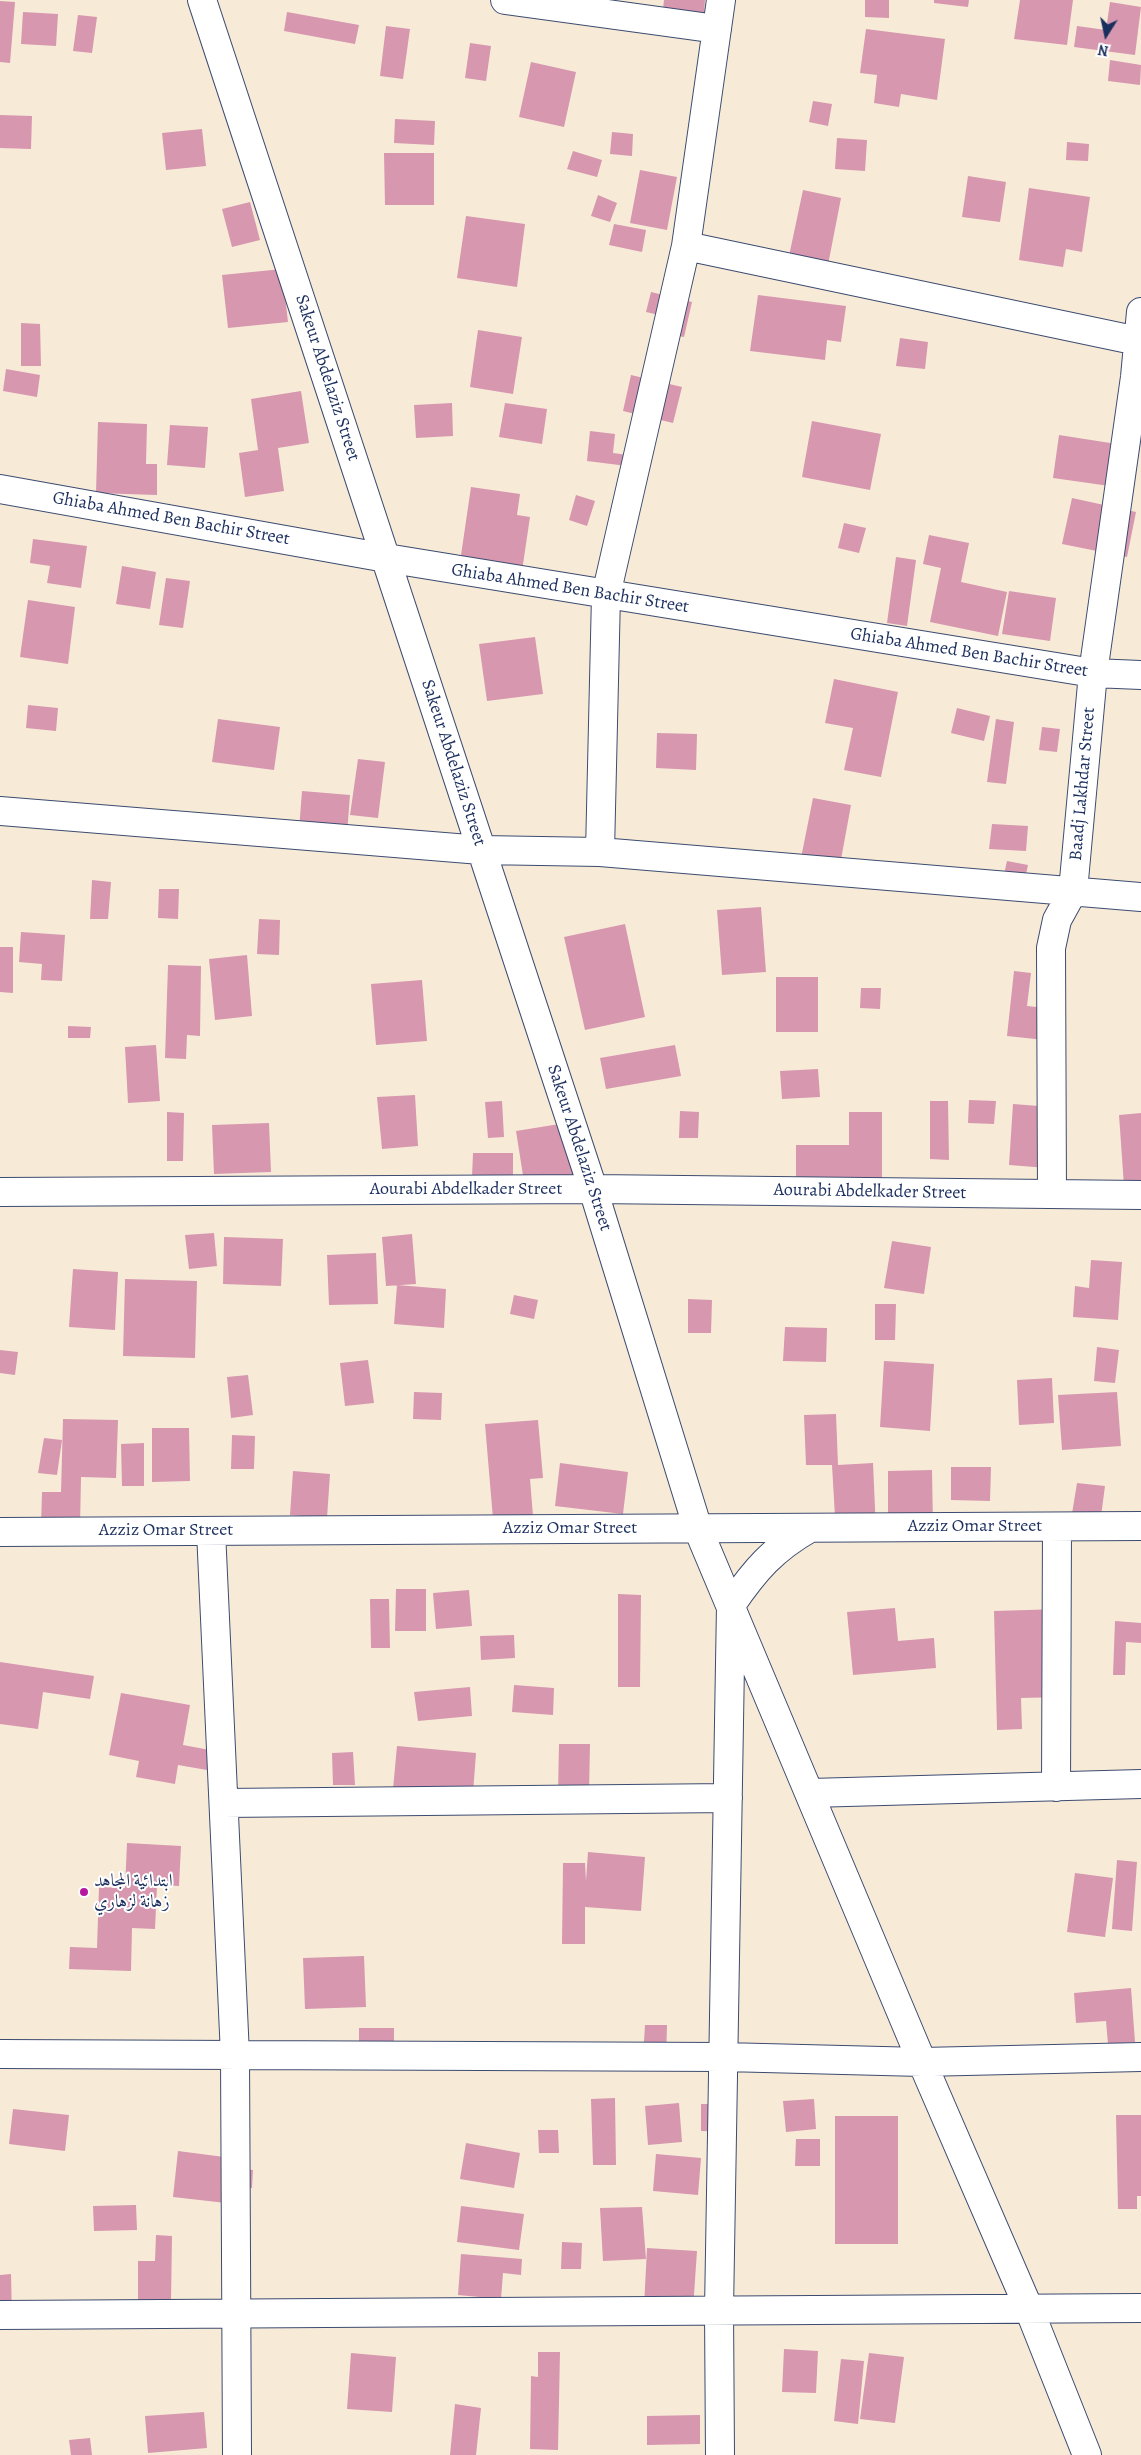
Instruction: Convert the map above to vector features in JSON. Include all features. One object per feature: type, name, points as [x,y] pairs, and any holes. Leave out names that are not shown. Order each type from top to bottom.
[{"type":"street","name":"Sakeur Abdelaziz Street","points":[[202,0],[593,1189],[698,1529],[732,1606],[922,2062],[1029,2309],[1087,2455]]},
{"type":"street","points":[[505,0],[718,29]]},
{"type":"street","points":[[600,852],[606,595],[686,246],[721,0]]},
{"type":"street","points":[[686,246],[1138,341]]},
{"type":"street","name":"Baadj Lakhdar Street","points":[[1052,1194],[1051,948],[1057,920],[1073,891],[1094,673],[1138,377],[1138,341],[1141,312]]},
{"type":"street","name":"Ghiaba Ahmed Ben Bachir Street","points":[[0,489],[606,595],[1094,673],[1141,675]]},
{"type":"street","points":[[0,811],[481,850],[600,852],[1141,897]]},
{"type":"street","name":"Aourabi Abdelkader Street","points":[[0,1192],[593,1189],[1141,1195]]},
{"type":"street","name":"Azziz Omar Street","points":[[0,1532],[1141,1526]]},
{"type":"street","points":[[1056,1787],[1057,1527]]},
{"type":"street","points":[[720,2455],[719,2310],[732,1606],[766,1560],[786,1542],[810,1528]]},
{"type":"street","points":[[211,1531],[235,2055],[237,2455]]},
{"type":"street","points":[[810,1793],[1141,1784]]},
{"type":"street","points":[[224,1804],[728,1798]]},
{"type":"street","points":[[0,2054],[724,2057],[922,2062],[1141,2057]]},
{"type":"street","points":[[0,2315],[1141,2308]]},
{"type":"building","points":[[664,0],[705,0],[704,13],[663,9]]},
{"type":"building","points":[[865,0],[889,0],[889,18],[865,17]]},
{"type":"building","points":[[934,0],[969,0],[968,7],[934,3]]},
{"type":"building","points":[[1020,0],[1073,0],[1067,45],[1014,39]]},
{"type":"building","points":[[0,1],[15,2],[10,63],[0,62]]},
{"type":"building","points":[[1110,2],[1141,7],[1135,55],[1074,47],[1077,26],[1106,30]]},
{"type":"building","points":[[23,12],[58,14],[56,46],[21,44]]},
{"type":"building","points":[[287,12],[359,25],[355,44],[284,31]]},
{"type":"building","points":[[78,15],[97,17],[92,53],[73,51]]},
{"type":"building","points":[[386,26],[410,29],[403,79],[380,76]]},
{"type":"building","points":[[866,29],[945,39],[937,100],[901,94],[899,107],[874,103],[877,75],[860,73]]},
{"type":"building","points":[[470,43],[491,46],[486,81],[465,78]]},
{"type":"building","points":[[1110,60],[1141,65],[1140,85],[1108,81]]},
{"type":"building","points":[[531,62],[576,72],[564,127],[519,117]]},
{"type":"building","points":[[813,101],[832,104],[828,126],[809,122]]},
{"type":"building","points":[[0,115],[32,116],[31,149],[0,148]]},
{"type":"building","points":[[395,119],[435,121],[434,145],[394,143]]},
{"type":"building","points":[[202,129],[206,166],[166,170],[162,133]]},
{"type":"building","points":[[612,132],[633,134],[632,156],[610,154]]},
{"type":"building","points":[[837,138],[867,140],[865,171],[835,169]]},
{"type":"building","points":[[1067,142],[1089,144],[1088,161],[1066,160]]},
{"type":"building","points":[[573,151],[602,160],[597,177],[567,169]]},
{"type":"building","points":[[384,153],[434,153],[434,205],[385,205]]},
{"type":"building","points":[[640,170],[677,177],[667,230],[630,223]]},
{"type":"building","points":[[968,176],[1006,182],[1000,222],[962,217]]},
{"type":"building","points":[[1029,188],[1090,197],[1082,252],[1066,249],[1063,267],[1019,260]]},
{"type":"building","points":[[803,190],[841,198],[828,265],[789,256]]},
{"type":"building","points":[[598,195],[617,203],[610,222],[591,216]]},
{"type":"building","points":[[250,202],[260,240],[232,247],[222,209]]},
{"type":"building","points":[[466,216],[525,224],[517,287],[457,278]]},
{"type":"building","points":[[614,224],[646,230],[642,252],[609,245]]},
{"type":"building","points":[[282,269],[288,322],[228,328],[222,275]]},
{"type":"building","points":[[651,292],[692,302],[684,337],[668,334],[672,318],[646,312]]},
{"type":"building","points":[[758,295],[846,306],[841,342],[827,340],[825,360],[750,351]]},
{"type":"building","points":[[21,323],[40,324],[41,366],[21,366]]},
{"type":"building","points":[[478,330],[522,337],[513,394],[470,387]]},
{"type":"building","points":[[900,338],[928,342],[925,369],[896,366]]},
{"type":"building","points":[[6,369],[40,375],[37,397],[3,391]]},
{"type":"building","points":[[631,375],[682,387],[673,423],[623,411]]},
{"type":"building","points":[[301,391],[309,443],[278,448],[284,491],[245,497],[239,453],[258,450],[251,399]]},
{"type":"building","points":[[452,403],[453,436],[416,438],[414,405]]},
{"type":"building","points":[[505,403],[547,409],[542,444],[499,437]]},
{"type":"building","points":[[812,421],[881,434],[870,490],[802,477]]},
{"type":"building","points":[[98,422],[147,424],[146,464],[157,464],[157,495],[96,493]]},
{"type":"building","points":[[170,425],[208,427],[205,468],[167,465]]},
{"type":"building","points":[[590,431],[615,434],[613,453],[636,456],[635,467],[587,461]]},
{"type":"building","points":[[1059,435],[1136,447],[1131,489],[1053,478]]},
{"type":"building","points":[[471,487],[520,494],[517,515],[530,517],[522,571],[460,562]]},
{"type":"building","points":[[576,495],[595,501],[587,526],[569,520]]},
{"type":"building","points":[[1072,498],[1136,512],[1127,557],[1062,544]]},
{"type":"building","points":[[844,523],[866,528],[859,553],[838,548]]},
{"type":"building","points":[[929,535],[969,543],[961,582],[1007,592],[998,636],[930,622],[941,568],[923,564]]},
{"type":"building","points":[[33,539],[87,546],[81,588],[47,583],[50,566],[30,563]]},
{"type":"building","points":[[896,557],[916,560],[907,626],[887,623]]},
{"type":"building","points":[[122,566],[156,572],[150,609],[116,604]]},
{"type":"building","points":[[166,578],[190,581],[183,628],[159,625]]},
{"type":"building","points":[[1009,591],[1056,598],[1050,641],[1002,634]]},
{"type":"building","points":[[28,600],[75,607],[68,664],[20,657]]},
{"type":"building","points":[[535,637],[543,694],[487,701],[479,644]]},
{"type":"building","points":[[834,679],[898,692],[881,777],[844,770],[853,728],[825,723]]},
{"type":"building","points":[[28,705],[58,708],[56,731],[26,728]]},
{"type":"building","points":[[957,708],[990,716],[984,741],[951,733]]},
{"type":"building","points":[[218,719],[280,727],[274,770],[212,762]]},
{"type":"building","points":[[996,719],[1014,722],[1006,784],[987,782]]},
{"type":"building","points":[[1042,727],[1060,729],[1057,752],[1039,750]]},
{"type":"building","points":[[657,733],[697,734],[696,770],[656,768]]},
{"type":"building","points":[[358,759],[385,762],[378,818],[350,815]]},
{"type":"building","points":[[302,791],[350,795],[347,834],[299,830]]},
{"type":"building","points":[[813,798],[851,805],[840,865],[801,858]]},
{"type":"building","points":[[992,824],[1028,826],[1026,851],[989,849]]},
{"type":"building","points":[[1007,861],[1028,865],[1020,902],[999,897]]},
{"type":"building","points":[[92,880],[111,882],[108,919],[90,919]]},
{"type":"building","points":[[159,889],[179,889],[178,919],[158,918]]},
{"type":"building","points":[[761,907],[766,972],[722,975],[717,910]]},
{"type":"building","points":[[259,919],[280,920],[279,955],[257,954]]},
{"type":"building","points":[[625,924],[645,1017],[585,1030],[564,937]]},
{"type":"building","points":[[21,932],[65,935],[62,981],[41,980],[42,964],[19,962]]},
{"type":"building","points":[[0,947],[13,947],[13,993],[0,992]]},
{"type":"building","points":[[247,955],[252,1016],[215,1020],[209,959]]},
{"type":"building","points":[[168,965],[201,966],[200,1036],[187,1035],[186,1059],[165,1058]]},
{"type":"building","points":[[1014,971],[1031,973],[1027,1006],[1066,1010],[1063,1042],[1007,1036]]},
{"type":"building","points":[[776,977],[818,977],[818,1032],[776,1032]]},
{"type":"building","points":[[422,980],[427,1041],[376,1045],[371,984]]},
{"type":"building","points":[[861,988],[881,988],[880,1009],[860,1008]]},
{"type":"building","points":[[68,1026],[91,1027],[90,1038],[68,1038]]},
{"type":"building","points":[[156,1045],[160,1101],[128,1103],[125,1047]]},
{"type":"building","points":[[675,1045],[681,1076],[606,1089],[600,1058]]},
{"type":"building","points":[[818,1069],[820,1097],[782,1099],[780,1071]]},
{"type":"building","points":[[415,1095],[418,1146],[382,1149],[377,1097]]},
{"type":"building","points":[[969,1100],[996,1101],[994,1124],[968,1123]]},
{"type":"building","points":[[502,1101],[504,1137],[488,1138],[485,1102]]},
{"type":"building","points":[[930,1101],[948,1101],[949,1160],[930,1159]]},
{"type":"building","points":[[1013,1104],[1065,1108],[1060,1169],[1009,1165]]},
{"type":"building","points":[[680,1111],[699,1112],[698,1138],[679,1138]]},
{"type":"building","points":[[167,1112],[184,1113],[183,1161],[167,1161]]},
{"type":"building","points":[[849,1112],[882,1112],[882,1180],[796,1180],[796,1145],[849,1145]]},
{"type":"building","points":[[1141,1113],[1141,1184],[1124,1186],[1119,1115]]},
{"type":"building","points":[[572,1122],[582,1180],[525,1188],[516,1131]]},
{"type":"building","points":[[269,1123],[271,1172],[214,1174],[212,1125]]},
{"type":"building","points":[[473,1153],[513,1153],[513,1177],[472,1177]]},
{"type":"building","points":[[214,1233],[217,1266],[189,1269],[185,1235]]},
{"type":"building","points":[[412,1234],[416,1284],[386,1286],[382,1237]]},
{"type":"building","points":[[224,1237],[283,1239],[281,1286],[223,1284]]},
{"type":"building","points":[[892,1241],[931,1247],[924,1294],[884,1288]]},
{"type":"building","points":[[376,1253],[378,1304],[329,1305],[327,1255]]},
{"type":"building","points":[[1091,1260],[1122,1262],[1118,1320],[1073,1317],[1075,1286],[1089,1288]]},
{"type":"building","points":[[73,1269],[118,1272],[115,1330],[69,1327]]},
{"type":"building","points":[[125,1279],[197,1281],[195,1358],[123,1356]]},
{"type":"building","points":[[397,1285],[446,1289],[444,1328],[394,1324]]},
{"type":"building","points":[[514,1295],[538,1300],[534,1319],[510,1314]]},
{"type":"building","points":[[688,1299],[712,1300],[711,1333],[688,1333]]},
{"type":"building","points":[[875,1304],[896,1304],[895,1340],[875,1340]]},
{"type":"building","points":[[785,1327],[827,1328],[826,1362],[783,1361]]},
{"type":"building","points":[[1097,1347],[1119,1350],[1115,1383],[1094,1381]]},
{"type":"building","points":[[0,1350],[18,1352],[15,1375],[0,1373]]},
{"type":"building","points":[[368,1360],[374,1403],[345,1406],[340,1363]]},
{"type":"building","points":[[884,1361],[934,1364],[930,1431],[880,1427]]},
{"type":"building","points":[[248,1375],[253,1415],[231,1418],[227,1377]]},
{"type":"building","points":[[1052,1378],[1054,1423],[1019,1425],[1017,1380]]},
{"type":"building","points":[[414,1392],[442,1393],[441,1420],[413,1419]]},
{"type":"building","points":[[1117,1392],[1121,1446],[1062,1450],[1058,1395]]},
{"type":"building","points":[[836,1414],[838,1465],[873,1463],[876,1531],[836,1534],[832,1465],[806,1465],[804,1415]]},
{"type":"building","points":[[63,1419],[118,1420],[116,1478],[81,1477],[80,1527],[41,1525],[42,1492],[61,1492]]},
{"type":"building","points":[[538,1420],[543,1478],[530,1479],[533,1516],[493,1519],[485,1424]]},
{"type":"building","points":[[152,1428],[189,1428],[190,1481],[152,1482]]},
{"type":"building","points":[[232,1435],[255,1436],[254,1469],[231,1469]]},
{"type":"building","points":[[44,1438],[62,1440],[57,1475],[38,1473]]},
{"type":"building","points":[[144,1443],[144,1486],[122,1486],[121,1444]]},
{"type":"building","points":[[560,1463],[628,1472],[623,1514],[555,1506]]},
{"type":"building","points":[[951,1467],[991,1467],[990,1501],[951,1500]]},
{"type":"building","points":[[932,1470],[933,1527],[888,1527],[888,1471]]},
{"type":"building","points":[[293,1471],[330,1474],[327,1518],[290,1515]]},
{"type":"building","points":[[1077,1483],[1105,1486],[1100,1524],[1071,1520]]},
{"type":"building","points":[[396,1589],[426,1589],[426,1631],[395,1631]]},
{"type":"building","points":[[469,1590],[472,1626],[436,1629],[433,1593]]},
{"type":"building","points":[[618,1594],[641,1595],[640,1687],[618,1687]]},
{"type":"building","points":[[370,1599],[389,1599],[390,1648],[371,1648]]},
{"type":"building","points":[[895,1608],[898,1641],[934,1638],[936,1668],[853,1675],[847,1612]]},
{"type":"building","points":[[1060,1609],[1062,1697],[1021,1698],[1022,1729],[997,1730],[994,1611]]},
{"type":"building","points":[[1115,1621],[1141,1623],[1141,1643],[1126,1642],[1125,1675],[1113,1675]]},
{"type":"building","points":[[514,1635],[515,1658],[481,1660],[480,1636]]},
{"type":"building","points":[[0,1662],[94,1676],[90,1699],[43,1692],[38,1729],[0,1724]]},
{"type":"building","points":[[514,1685],[554,1688],[553,1715],[512,1712]]},
{"type":"building","points":[[470,1687],[472,1716],[418,1721],[414,1692]]},
{"type":"building","points":[[121,1693],[190,1705],[183,1745],[210,1750],[207,1770],[178,1765],[175,1784],[136,1777],[139,1761],[109,1755]]},
{"type":"building","points":[[559,1744],[590,1744],[589,1794],[558,1793]]},
{"type":"building","points":[[397,1746],[476,1753],[472,1807],[392,1800]]},
{"type":"building","points":[[353,1752],[355,1785],[333,1785],[332,1753]]},
{"type":"building","points":[[127,1843],[181,1846],[179,1886],[157,1885],[155,1929],[132,1928],[131,1971],[69,1969],[70,1947],[97,1948],[99,1887],[125,1888]]},
{"type":"building","points":[[588,1852],[645,1857],[641,1911],[585,1907],[585,1944],[562,1944],[563,1863],[585,1863],[586,1881]]},
{"type":"building","points":[[1117,1860],[1137,1862],[1132,1931],[1112,1929]]},
{"type":"building","points":[[1075,1873],[1113,1878],[1105,1937],[1067,1932]]},
{"type":"building","points":[[364,1956],[366,2007],[305,2009],[303,1958]]},
{"type":"building","points":[[1131,1988],[1135,2042],[1108,2044],[1106,2021],[1076,2023],[1074,1993]]},
{"type":"building","points":[[645,2025],[667,2025],[666,2059],[643,2058]]},
{"type":"building","points":[[359,2028],[394,2028],[394,2049],[359,2049]]},
{"type":"building","points":[[615,2098],[616,2165],[593,2165],[591,2099]]},
{"type":"building","points":[[814,2099],[816,2129],[786,2132],[783,2101]]},
{"type":"building","points":[[679,2103],[682,2142],[648,2145],[645,2106]]},
{"type":"building","points":[[701,2104],[731,2104],[730,2132],[701,2131]]},
{"type":"building","points":[[13,2109],[69,2115],[65,2151],[9,2144]]},
{"type":"building","points":[[1116,2115],[1141,2115],[1141,2196],[1137,2196],[1137,2209],[1118,2209]]},
{"type":"building","points":[[835,2116],[898,2116],[898,2244],[835,2244]]},
{"type":"building","points":[[538,2130],[558,2130],[559,2153],[539,2153]]},
{"type":"building","points":[[796,2139],[820,2139],[820,2166],[795,2166]]},
{"type":"building","points":[[466,2143],[520,2153],[514,2188],[460,2179]]},
{"type":"building","points":[[178,2151],[232,2158],[226,2203],[173,2197]]},
{"type":"building","points":[[656,2154],[701,2158],[698,2195],[653,2191]]},
{"type":"building","points":[[240,2169],[253,2170],[252,2188],[238,2188]]},
{"type":"building","points":[[136,2205],[137,2230],[94,2231],[93,2206]]},
{"type":"building","points":[[461,2206],[524,2214],[519,2250],[457,2242]]},
{"type":"building","points":[[642,2207],[646,2259],[603,2261],[600,2208]]},
{"type":"building","points":[[156,2235],[172,2236],[171,2301],[138,2301],[138,2261],[155,2261]]},
{"type":"building","points":[[562,2242],[582,2243],[581,2269],[561,2269]]},
{"type":"building","points":[[647,2248],[697,2251],[693,2309],[644,2307]]},
{"type":"building","points":[[461,2254],[522,2259],[521,2275],[503,2273],[501,2299],[458,2295]]},
{"type":"building","points":[[11,2274],[12,2320],[0,2320],[0,2275]]},
{"type":"building","points":[[784,2349],[818,2351],[816,2393],[782,2392]]},
{"type":"building","points":[[538,2352],[560,2352],[558,2450],[530,2449],[531,2376],[538,2377]]},
{"type":"building","points":[[351,2353],[396,2357],[392,2412],[347,2409]]},
{"type":"building","points":[[869,2353],[904,2357],[895,2423],[860,2419]]},
{"type":"building","points":[[841,2359],[864,2361],[858,2424],[834,2421]]},
{"type":"building","points":[[455,2404],[481,2408],[476,2455],[450,2455]]},
{"type":"building","points":[[204,2412],[207,2448],[148,2453],[145,2416]]},
{"type":"building","points":[[700,2415],[700,2444],[647,2445],[647,2416]]},
{"type":"building","points":[[90,2438],[92,2455],[71,2455],[69,2440]]},
{"type":"place","name":"ابتدائية المجاهد زهانة لزهاري","points":[[84,1892]]}]
